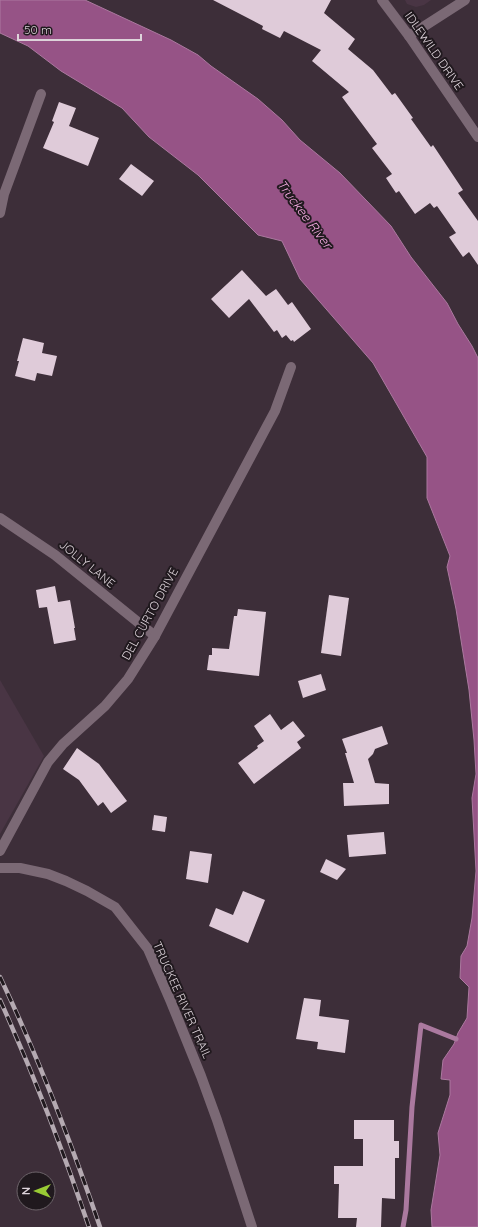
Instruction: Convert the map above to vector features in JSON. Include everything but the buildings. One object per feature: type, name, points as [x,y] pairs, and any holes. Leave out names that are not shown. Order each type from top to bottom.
[{"type":"street","name":"IDLEWILD DRIVE","points":[[382,0],[409,36],[478,137]]},
{"type":"street","points":[[409,36],[465,0]]},
{"type":"street","points":[[0,213],[4,194],[41,94]]},
{"type":"street","name":"DEL CURTO DRIVE","points":[[0,851],[48,762],[63,744],[105,706],[128,679],[155,636],[275,411],[291,367]]},
{"type":"street","name":"JOLLY LANE","points":[[0,518],[56,555],[155,636]]},
{"type":"street","name":"TRUCKEE RIVER TRAIL","points":[[0,868],[20,868],[48,874],[87,891],[115,907],[148,949],[201,1076],[252,1227]]},
{"type":"shaded area","points":[[405,0],[431,0],[424,5],[416,7],[407,4]]},
{"type":"shaded area","points":[[0,680],[44,756],[0,834]]},
{"type":"water","name":"Truckee River","points":[[0,0],[85,0],[171,40],[198,55],[258,99],[282,120],[300,140],[340,173],[391,226],[411,257],[447,303],[478,358],[478,1227],[432,1227],[431,1210],[440,1155],[438,1133],[450,1095],[450,1080],[441,1079],[443,1060],[454,1044],[458,1033],[467,1018],[469,987],[460,978],[461,956],[467,946],[472,918],[476,871],[472,798],[476,774],[469,690],[456,609],[447,567],[450,556],[427,498],[427,457],[373,363],[300,279],[282,241],[258,235],[198,175],[149,137],[122,108],[61,71],[28,46],[0,33]]},
{"type":"waterway","points":[[403,1227],[406,1210],[412,1107],[421,1025],[456,1039]]},
{"type":"railway","points":[[0,977],[54,1101],[100,1227]]},
{"type":"railway","points":[[0,1000],[48,1113],[89,1227]]}]
